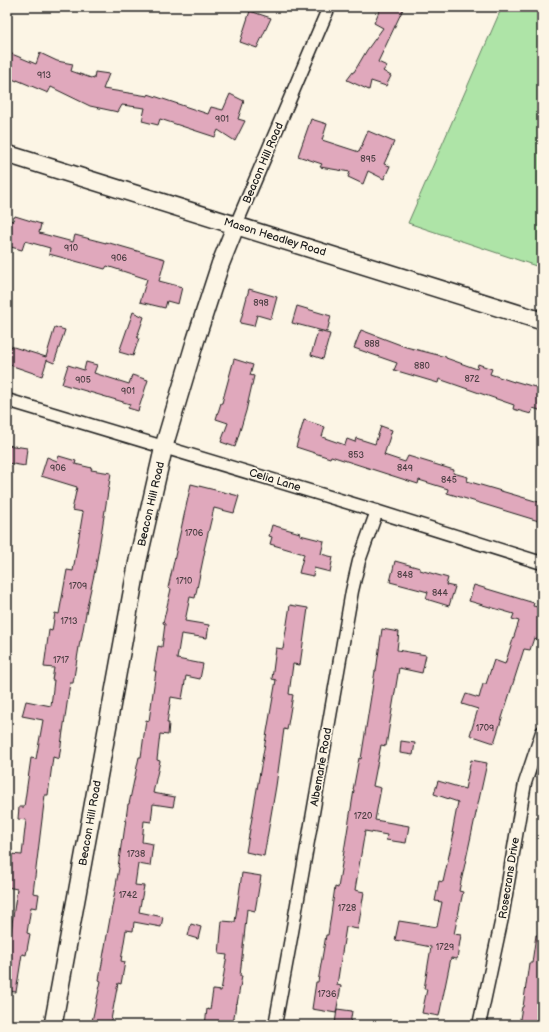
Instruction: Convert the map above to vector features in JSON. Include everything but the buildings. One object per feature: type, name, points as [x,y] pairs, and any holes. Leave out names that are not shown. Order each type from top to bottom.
[{"type":"street","name":"Beacon Hill Road","points":[[53,1025],[138,560],[164,446],[220,265],[329,7]]},
{"type":"street","name":"Mason Headley Road","points":[[7,154],[542,321]]},
{"type":"street","name":"Celia Lane","points":[[7,400],[164,446],[542,564]]},
{"type":"street","name":"Albemarle Road","points":[[275,1025],[293,931],[352,591],[359,561],[377,512]]},
{"type":"street","name":"Rosecrans Drive","points":[[479,1025],[502,918],[525,783],[542,732]]},
{"type":"green space","points":[[502,7],[542,7],[542,268],[408,223]]}]
